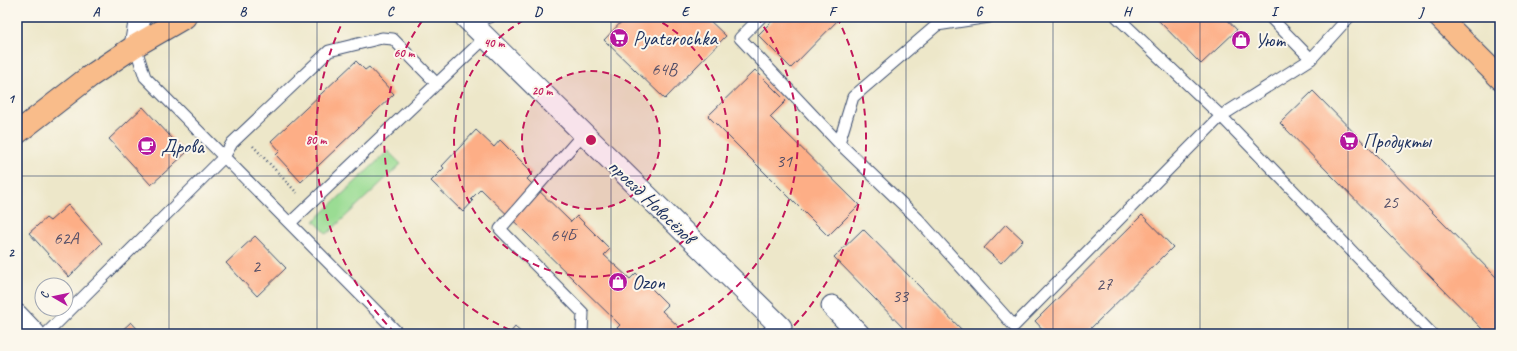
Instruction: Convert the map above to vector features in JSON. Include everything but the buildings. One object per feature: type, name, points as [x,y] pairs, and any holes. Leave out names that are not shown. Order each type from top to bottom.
[{"type":"main road","points":[[17,133],[89,77],[135,46],[185,17]]},
{"type":"main road","points":[[1439,17],[1500,78]]},
{"type":"street","points":[[135,46],[140,17]]},
{"type":"street","name":"проезд Новосёлов","points":[[467,20],[781,327],[774,334]]},
{"type":"street","points":[[832,306],[859,334]]},
{"type":"street","points":[[17,316],[35,334]]},
{"type":"lane","points":[[467,20],[490,17]]},
{"type":"lane","points":[[761,17],[740,38],[839,143],[918,219],[1015,330],[1221,116],[1311,59],[1349,17]]},
{"type":"lane","points":[[839,143],[853,96],[937,25],[989,17]]},
{"type":"lane","points":[[1117,17],[1221,116],[1432,334]]},
{"type":"lane","points":[[1270,17],[1311,59]]},
{"type":"lane","points":[[46,334],[224,157],[232,143],[329,50],[382,38],[393,39],[437,84]]},
{"type":"lane","points":[[290,224],[485,38]]},
{"type":"lane","points":[[135,46],[145,77],[399,334]]},
{"type":"lane","points":[[582,334],[584,313],[500,229],[583,134]]},
{"type":"path","points":[[242,134],[309,205]]},
{"type":"green space","points":[[388,151],[401,164],[327,234],[314,221]]},
{"type":"place","name":"Pyaterochka","points":[[619,38]]},
{"type":"place","name":"Уют","points":[[1241,40]]},
{"type":"place","name":"Продукты","points":[[1349,141]]},
{"type":"place","name":"Дрова","points":[[147,146]]},
{"type":"place","name":"Ozon","points":[[618,282]]}]
